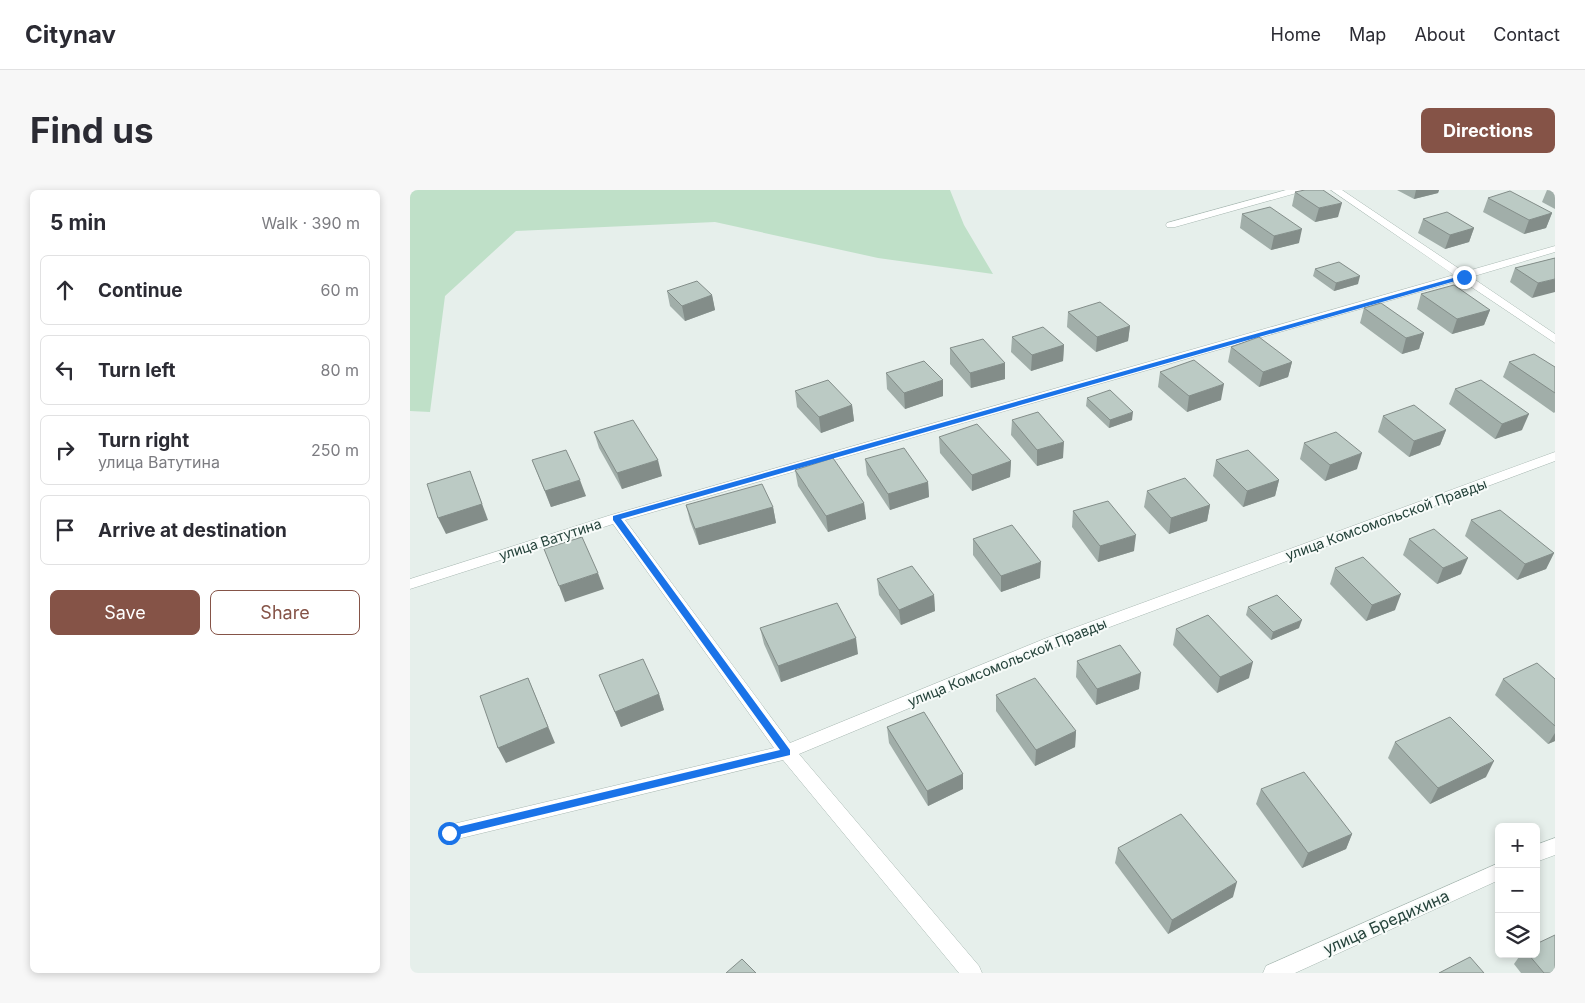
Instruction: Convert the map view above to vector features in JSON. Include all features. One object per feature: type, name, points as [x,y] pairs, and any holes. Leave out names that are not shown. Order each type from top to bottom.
[{"type":"street","points":[[1172,225],[1297,190]]},
{"type":"street","points":[[1336,190],[1555,339]]},
{"type":"street","name":"улица Ватутина","points":[[410,584],[616,518],[1464,277],[1555,249]]},
{"type":"street","name":"улица Комсомольской Правды","points":[[449,833],[787,752],[1050,643],[1555,456]]},
{"type":"street","points":[[616,518],[787,752],[972,973]]},
{"type":"street","points":[[1540,852],[1555,846]]},
{"type":"street","name":"улица Бредихина","points":[[1273,973],[1495,873]]},
{"type":"green space","points":[[410,190],[950,190],[964,225],[993,274],[878,258],[715,222],[516,231],[445,296],[430,412],[410,411]]},
{"type":"building","points":[[1323,190],[1342,203],[1319,208],[1295,192]]},
{"type":"building","points":[[1510,191],[1552,213],[1529,220],[1488,198]]},
{"type":"building","points":[[1270,207],[1302,229],[1274,236],[1242,214]]},
{"type":"building","points":[[1447,212],[1474,228],[1450,235],[1423,219]]},
{"type":"building","points":[[1555,258],[1555,279],[1538,283],[1515,268]]},
{"type":"building","points":[[1339,262],[1360,276],[1336,283],[1315,269]]},
{"type":"building","points":[[697,281],[712,295],[682,306],[667,291]]},
{"type":"building","points":[[1454,285],[1490,310],[1457,319],[1421,294]]},
{"type":"building","points":[[1100,302],[1130,326],[1097,337],[1068,312]]},
{"type":"building","points":[[1381,303],[1424,333],[1406,338],[1364,308]]},
{"type":"building","points":[[1043,327],[1064,345],[1032,355],[1012,337]]},
{"type":"building","points":[[1259,337],[1292,362],[1263,372],[1231,347]]},
{"type":"building","points":[[983,339],[1005,363],[970,373],[950,348]]},
{"type":"building","points":[[1534,354],[1555,367],[1555,393],[1509,362]]},
{"type":"building","points":[[1194,360],[1224,384],[1189,396],[1160,372]]},
{"type":"building","points":[[924,361],[943,380],[904,393],[886,373]]},
{"type":"building","points":[[828,380],[852,405],[819,417],[795,391]]},
{"type":"building","points":[[1481,380],[1529,414],[1502,424],[1455,389]]},
{"type":"building","points":[[1110,390],[1133,412],[1110,420],[1087,398]]},
{"type":"building","points":[[1414,405],[1446,430],[1414,441],[1383,416]]},
{"type":"building","points":[[1038,412],[1064,442],[1037,450],[1012,420]]},
{"type":"building","points":[[633,420],[658,460],[617,473],[594,432]]},
{"type":"building","points":[[977,424],[1011,461],[972,475],[939,437]]},
{"type":"building","points":[[1336,432],[1362,453],[1330,465],[1304,443]]},
{"type":"building","points":[[904,448],[928,482],[888,494],[865,459]]},
{"type":"building","points":[[566,450],[580,480],[545,491],[532,460]]},
{"type":"building","points":[[1248,450],[1279,480],[1247,491],[1216,460]]},
{"type":"building","points":[[833,458],[864,503],[826,516],[795,470]]},
{"type":"building","points":[[470,471],[482,504],[438,518],[427,484]]},
{"type":"building","points":[[1185,478],[1210,505],[1171,518],[1147,491]]},
{"type":"building","points":[[762,484],[773,507],[695,529],[686,505]]},
{"type":"building","points":[[1108,501],[1136,535],[1100,546],[1073,511]]},
{"type":"building","points":[[1500,510],[1554,553],[1525,564],[1471,520]]},
{"type":"building","points":[[1012,525],[1041,562],[1001,576],[973,539]]},
{"type":"building","points":[[1434,529],[1468,558],[1443,568],[1409,539]]},
{"type":"building","points":[[582,537],[598,573],[559,586],[544,549]]},
{"type":"building","points":[[1363,557],[1401,594],[1372,605],[1335,568]]},
{"type":"building","points":[[912,566],[934,595],[899,610],[877,579]]},
{"type":"building","points":[[1277,595],[1302,620],[1273,632],[1248,607]]},
{"type":"building","points":[[837,603],[856,638],[778,666],[760,628]]},
{"type":"building","points":[[1208,615],[1253,662],[1220,677],[1176,629]]},
{"type":"building","points":[[1120,645],[1141,673],[1097,689],[1077,661]]},
{"type":"building","points":[[643,659],[659,694],[615,712],[599,675]]},
{"type":"building","points":[[1537,663],[1555,679],[1555,726],[1503,679]]},
{"type":"building","points":[[528,678],[548,727],[498,748],[480,696]]},
{"type":"building","points":[[1035,678],[1076,731],[1036,750],[996,695]]},
{"type":"building","points":[[924,712],[963,774],[927,791],[887,727]]},
{"type":"building","points":[[1450,717],[1494,761],[1438,788],[1395,742]]},
{"type":"building","points":[[1304,772],[1352,834],[1308,853],[1261,789]]},
{"type":"building","points":[[1181,814],[1237,882],[1172,920],[1118,848]]},
{"type":"building","points":[[1555,935],[1555,973],[1544,973],[1531,958],[1540,958],[1540,942]]},
{"type":"building","points":[[1470,957],[1484,973],[1439,973]]},
{"type":"building","points":[[742,959],[756,973],[726,973]]},
{"type":"route","points":[[449,833],[787,752],[616,518],[1464,277]]}]
